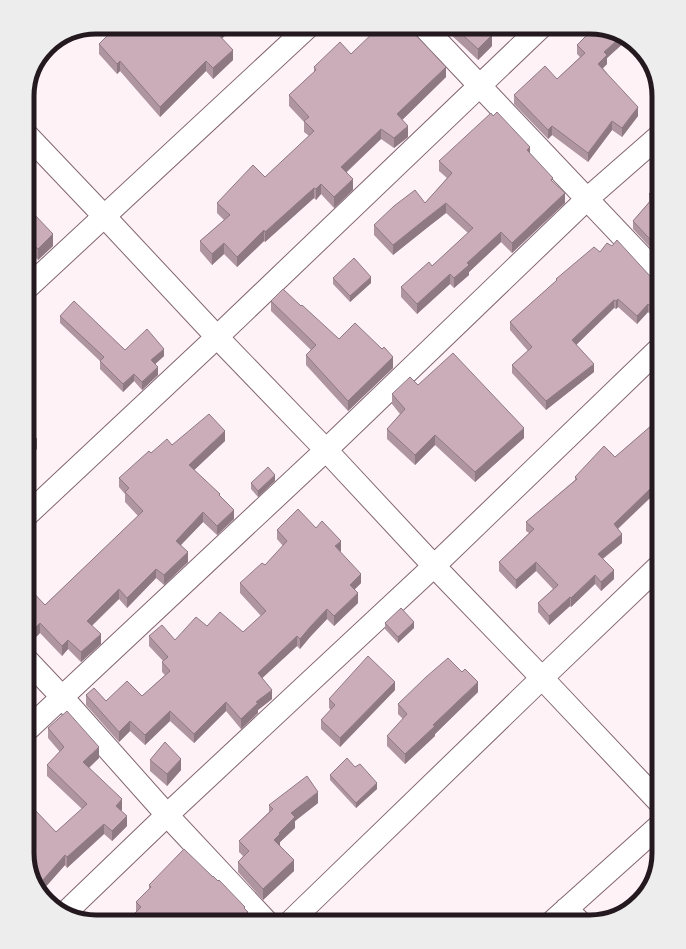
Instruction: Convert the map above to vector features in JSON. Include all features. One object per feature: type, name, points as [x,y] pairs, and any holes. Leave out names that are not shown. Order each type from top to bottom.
[{"type":"street","points":[[34,281],[300,34]]},
{"type":"street","points":[[431,34],[652,268]]},
{"type":"street","points":[[34,508],[217,337],[533,34]]},
{"type":"street","points":[[34,142],[652,795]]},
{"type":"street","points":[[34,723],[326,450],[588,199],[652,142]]},
{"type":"street","points":[[69,909],[167,815],[434,566],[652,356]]},
{"type":"street","points":[[297,915],[652,573]]},
{"type":"street","points":[[34,667],[167,815],[260,915]]},
{"type":"street","points":[[569,915],[652,833]]},
{"type":"building","points":[[109,34],[218,34],[233,50],[213,68],[206,61],[160,107],[120,61],[117,64],[99,44]]},
{"type":"building","points":[[372,34],[415,34],[446,67],[397,114],[408,126],[394,138],[381,129],[341,167],[353,179],[334,197],[321,184],[316,189],[314,188],[265,232],[264,230],[237,257],[224,243],[212,254],[200,241],[230,215],[217,203],[253,165],[265,177],[314,131],[304,121],[309,117],[289,95],[316,70],[314,67],[340,42],[351,54]]},
{"type":"building","points":[[462,34],[491,34],[492,35],[478,49]]},
{"type":"building","points":[[588,34],[602,35],[618,40],[604,52],[607,55],[598,64],[638,107],[622,128],[612,121],[588,153],[552,126],[548,130],[514,95],[545,66],[557,79],[585,53],[577,45]]},
{"type":"building","points":[[497,112],[530,147],[527,150],[553,178],[551,180],[565,193],[512,243],[501,232],[467,263],[469,265],[454,278],[450,274],[417,304],[401,287],[429,262],[432,266],[473,228],[446,203],[393,245],[374,225],[394,206],[415,190],[425,203],[452,173],[439,161],[491,113],[493,116]]},
{"type":"building","points":[[652,199],[652,241],[633,221]]},
{"type":"building","points":[[34,214],[53,234],[38,249],[34,245]]},
{"type":"building","points":[[617,240],[652,277],[652,308],[648,304],[637,316],[618,299],[616,301],[614,300],[572,340],[594,364],[546,401],[512,365],[532,347],[510,322],[557,280],[556,279],[594,247],[600,252],[607,243],[612,246]]},
{"type":"building","points":[[354,258],[371,277],[350,296],[333,278]]},
{"type":"building","points":[[283,289],[339,339],[355,323],[382,349],[384,347],[393,357],[348,401],[306,355],[316,345],[271,301]]},
{"type":"building","points":[[74,301],[125,350],[147,329],[164,349],[151,360],[158,367],[142,382],[134,374],[123,384],[100,361],[104,357],[60,316]]},
{"type":"building","points":[[453,353],[524,428],[475,472],[435,435],[415,455],[387,429],[405,409],[392,394],[410,377],[418,385]]},
{"type":"building","points":[[209,414],[225,431],[189,465],[220,494],[219,495],[234,510],[217,526],[203,512],[176,541],[188,552],[164,575],[156,569],[127,598],[119,589],[87,621],[101,634],[81,652],[68,640],[62,646],[40,623],[35,628],[34,627],[34,593],[45,605],[143,511],[125,492],[129,488],[119,478],[149,451],[151,453],[167,439],[172,445]]},
{"type":"building","points":[[652,425],[652,491],[650,489],[614,524],[622,534],[598,554],[614,570],[601,582],[595,575],[571,598],[570,597],[549,616],[538,603],[558,585],[536,562],[516,580],[499,562],[534,529],[526,522],[577,479],[575,477],[604,446],[615,457]]},
{"type":"building","points":[[268,467],[275,475],[258,491],[251,483]]},
{"type":"building","points":[[298,509],[316,528],[322,521],[341,541],[335,546],[361,574],[350,585],[358,593],[334,616],[327,609],[300,639],[297,636],[258,673],[272,690],[256,702],[258,703],[241,719],[226,702],[194,734],[170,711],[145,735],[130,721],[119,732],[86,695],[94,688],[106,701],[127,681],[142,696],[170,671],[162,662],[168,657],[149,636],[162,625],[175,640],[196,617],[207,626],[220,612],[243,632],[266,611],[240,583],[262,563],[265,565],[287,541],[277,530]]},
{"type":"building","points":[[401,608],[414,622],[398,637],[385,623]]},
{"type":"building","points":[[368,656],[395,682],[340,738],[321,720],[335,705],[329,699]]},
{"type":"building","points":[[448,658],[462,672],[465,669],[478,682],[405,754],[387,736],[407,714],[398,704]]},
{"type":"building","points":[[67,711],[99,747],[83,762],[122,799],[116,806],[127,816],[112,831],[104,824],[67,857],[65,855],[42,881],[36,869],[34,853],[34,811],[35,810],[56,832],[87,804],[47,765],[64,747],[48,728]]},
{"type":"building","points":[[165,742],[181,759],[167,774],[150,760]]},
{"type":"building","points":[[347,758],[355,767],[360,764],[377,783],[356,803],[330,775]]},
{"type":"building","points":[[307,776],[318,792],[291,813],[295,817],[274,840],[294,860],[263,889],[238,862],[249,851],[239,841],[273,809],[269,805]]},
{"type":"building","points":[[184,849],[213,877],[218,881],[219,880],[248,912],[245,915],[133,915],[141,907],[136,902],[151,887],[149,885]]}]
